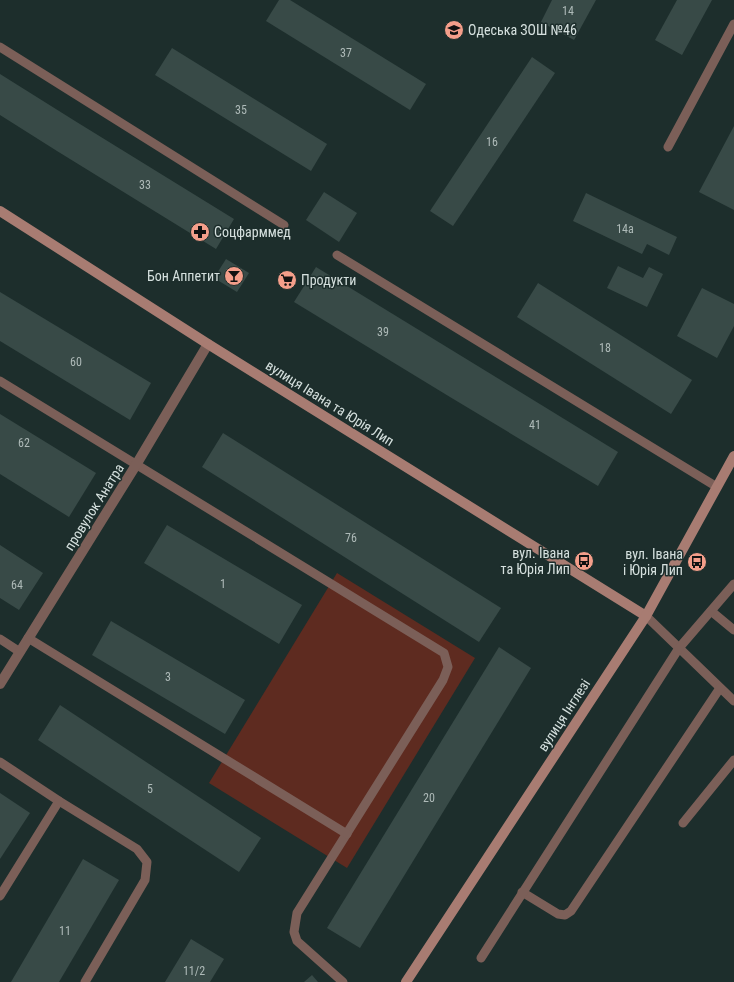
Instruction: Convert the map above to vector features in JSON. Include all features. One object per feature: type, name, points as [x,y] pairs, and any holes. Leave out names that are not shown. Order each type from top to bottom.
[{"type":"street","name":"вулиця Івана та Юрія Лип","points":[[0,211],[208,344],[646,616]]},
{"type":"street","name":"провулок Анатра","points":[[0,684],[136,465],[208,344]]},
{"type":"street","name":"вулиця Інглезі","points":[[406,982],[646,616],[734,456]]},
{"type":"lane","points":[[668,146],[734,24]]},
{"type":"lane","points":[[0,47],[284,225]]},
{"type":"lane","points":[[337,255],[717,487]]},
{"type":"lane","points":[[0,381],[444,653],[448,667],[443,680],[298,913],[294,932],[298,941],[343,982]]},
{"type":"lane","points":[[481,958],[679,648],[734,584]]},
{"type":"lane","points":[[711,611],[734,630]]},
{"type":"lane","points":[[646,616],[734,701]]},
{"type":"lane","points":[[28,638],[347,834]]},
{"type":"lane","points":[[0,639],[20,652]]},
{"type":"lane","points":[[522,892],[558,914],[565,915],[571,910],[720,688]]},
{"type":"lane","points":[[682,823],[734,760]]},
{"type":"lane","points":[[0,762],[59,801],[137,848],[147,862],[145,880],[85,982]]},
{"type":"lane","points":[[0,896],[59,801]]},
{"type":"shaded area","points":[[337,573],[475,658],[347,868],[209,783]]},
{"type":"building","points":[[279,0],[290,0],[426,84],[410,110],[266,21]]},
{"type":"building","points":[[552,0],[596,0],[574,40],[541,22]]},
{"type":"building","points":[[677,0],[712,0],[682,55],[655,40]]},
{"type":"building","points":[[172,48],[327,144],[311,171],[155,75]]},
{"type":"building","points":[[532,57],[555,73],[453,226],[430,211]]},
{"type":"building","points":[[0,74],[234,219],[216,249],[0,115]]},
{"type":"building","points":[[734,126],[734,210],[699,192]]},
{"type":"building","points":[[324,192],[357,213],[339,242],[306,220]]},
{"type":"building","points":[[586,193],[677,237],[669,255],[647,244],[642,254],[573,221]]},
{"type":"building","points":[[226,259],[249,273],[237,292],[214,278]]},
{"type":"building","points":[[618,266],[643,278],[649,267],[663,274],[647,307],[607,288]]},
{"type":"building","points":[[316,267],[618,452],[598,486],[294,302]]},
{"type":"building","points":[[538,283],[692,380],[671,414],[517,317]]},
{"type":"building","points":[[702,288],[734,304],[734,326],[717,358],[677,336]]},
{"type":"building","points":[[0,292],[151,383],[130,420],[0,341]]},
{"type":"building","points":[[0,414],[96,473],[69,517],[0,474]]},
{"type":"building","points":[[223,433],[501,608],[479,642],[202,467]]},
{"type":"building","points":[[167,525],[302,605],[279,644],[144,563]]},
{"type":"building","points":[[0,545],[43,573],[19,610],[0,598]]},
{"type":"building","points":[[111,621],[245,700],[225,734],[92,655]]},
{"type":"building","points":[[499,647],[531,668],[360,948],[327,928]]},
{"type":"building","points":[[60,705],[261,838],[239,872],[38,740]]},
{"type":"building","points":[[0,793],[30,813],[0,859]]},
{"type":"building","points":[[83,859],[119,880],[59,982],[11,982]]},
{"type":"building","points":[[191,939],[224,959],[210,982],[165,982]]},
{"type":"building","points":[[312,975],[318,982],[304,982]]},
{"type":"place","name":"Одеська ЗОШ №46","points":[[454,30]]},
{"type":"place","name":"Соцфарммед","points":[[200,232]]},
{"type":"place","name":"Бон Аппетит","points":[[234,276]]},
{"type":"place","name":"Продукти","points":[[287,280]]},
{"type":"place","name":"вул. Івана та Юрія Лип","points":[[584,561]]},
{"type":"place","name":"вул. Івана і Юрія Лип","points":[[697,562]]}]
